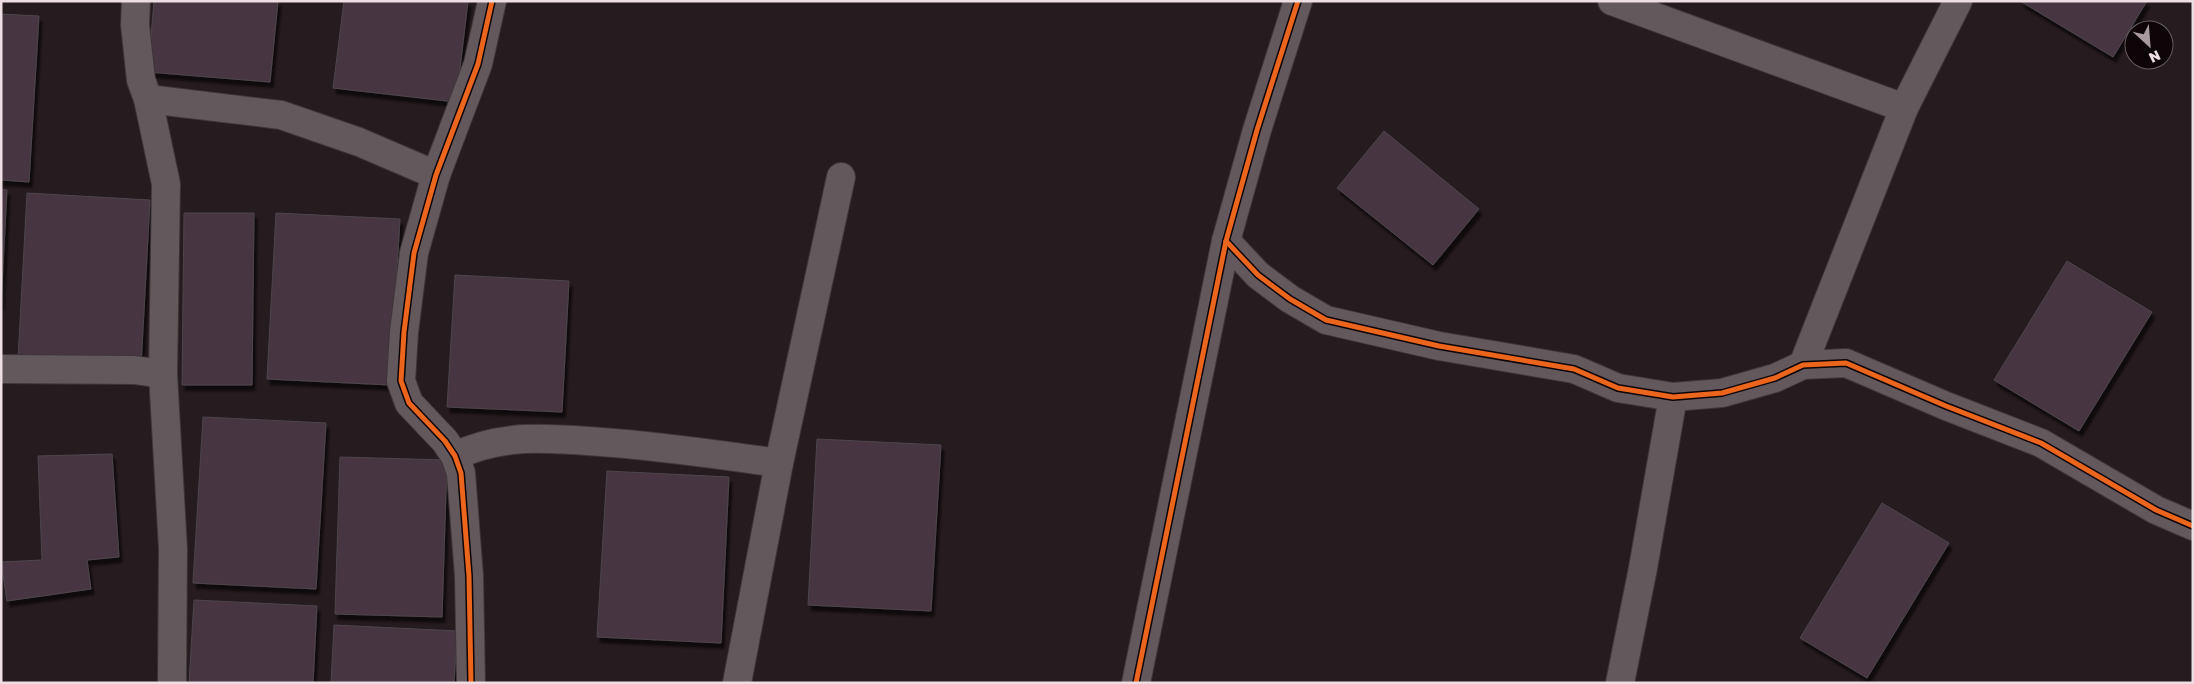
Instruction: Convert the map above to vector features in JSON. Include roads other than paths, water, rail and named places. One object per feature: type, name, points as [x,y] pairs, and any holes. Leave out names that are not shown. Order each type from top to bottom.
[{"type":"street","points":[[136,1],[135,24],[140,71],[148,99],[166,184],[163,374],[173,549],[172,683]]},
{"type":"street","points":[[471,683],[469,576],[461,473],[456,456],[409,403],[401,381],[404,332],[414,253],[436,175],[478,64],[492,1]]},
{"type":"street","points":[[1136,683],[1226,241],[1256,130],[1298,1]]},
{"type":"street","points":[[1612,1],[1904,108]]},
{"type":"street","points":[[1803,365],[1904,108],[1958,1]]},
{"type":"street","points":[[148,99],[280,115],[360,142],[436,175]]},
{"type":"street","points":[[736,683],[779,463],[841,177]]},
{"type":"street","points":[[1226,241],[1258,275],[1290,299],[1326,320],[1439,346],[1574,369],[1618,388],[1673,397],[1722,393],[1776,378],[1803,365],[1846,363],[1946,406],[2041,443],[2156,510],[2193,526]]},
{"type":"street","points":[[1,369],[134,370],[163,374]]},
{"type":"street","points":[[1620,683],[1643,568],[1673,397]]},
{"type":"street","points":[[456,456],[477,446],[540,438],[659,446],[779,463]]}]
